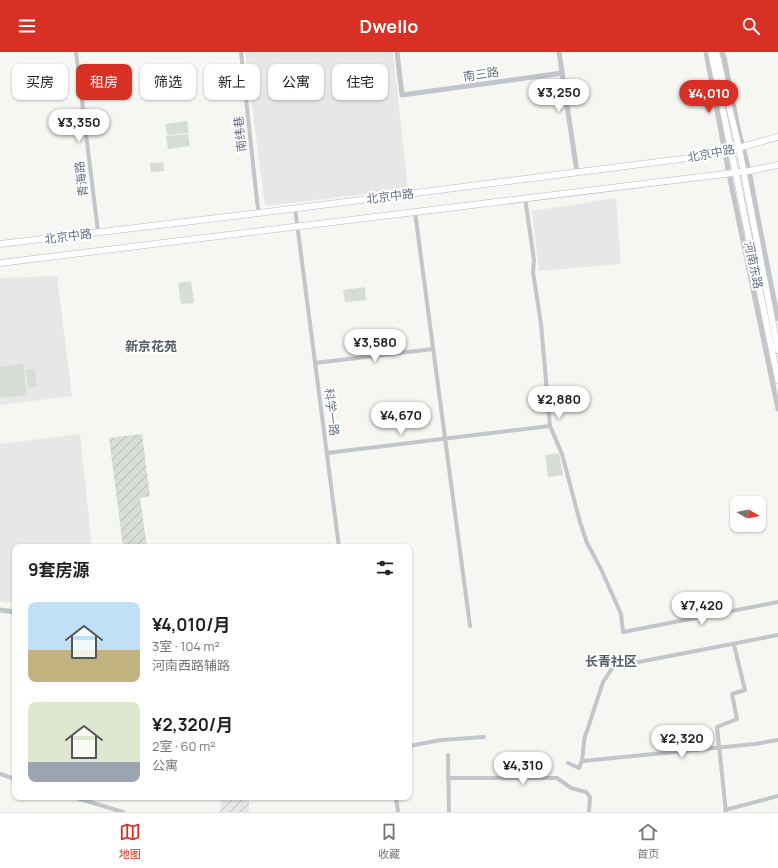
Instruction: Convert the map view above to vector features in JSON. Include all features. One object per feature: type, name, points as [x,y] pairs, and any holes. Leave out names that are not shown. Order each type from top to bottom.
[{"type":"main road","name":"河南东路","points":[[711,52],[731,150],[732,173],[778,380]]},
{"type":"main road","name":"河南东路","points":[[716,52],[746,171],[778,350]]},
{"type":"main road","name":"北京中路","points":[[0,244],[259,213],[681,159],[731,150],[778,137]]},
{"type":"main road","name":"北京中路","points":[[0,263],[732,173],[778,165]]},
{"type":"street","name":"青海路","points":[[76,52],[98,232]]},
{"type":"street","name":"南纬巷","points":[[241,52],[259,213]]},
{"type":"street","name":"南三路","points":[[397,52],[402,95],[562,73]]},
{"type":"street","points":[[559,52],[576,172]]},
{"type":"street","points":[[706,52],[724,151],[732,173],[778,409]]},
{"type":"street","points":[[722,52],[741,147]]},
{"type":"street","points":[[746,171],[778,319]]},
{"type":"street","points":[[525,198],[534,260],[550,426],[562,454],[587,543],[601,569],[621,614],[623,632],[778,602]]},
{"type":"street","name":"科学一路","points":[[295,208],[339,544]]},
{"type":"street","points":[[415,212],[470,626]]},
{"type":"street","points":[[315,363],[433,349]]},
{"type":"street","points":[[327,452],[550,426]]},
{"type":"street","points":[[0,610],[12,612]]},
{"type":"street","points":[[568,764],[579,768],[583,761],[584,735],[603,682],[613,667],[778,635]]},
{"type":"street","points":[[734,644],[745,690],[732,694],[737,719],[718,727],[726,811],[778,796]]},
{"type":"street","points":[[412,745],[441,740],[484,737]]},
{"type":"street","points":[[583,761],[755,744],[778,740]]},
{"type":"street","points":[[448,755],[448,812]]},
{"type":"street","points":[[0,774],[12,778]]},
{"type":"street","points":[[448,778],[557,778],[571,788],[586,792],[590,797],[590,812]]},
{"type":"street","points":[[83,800],[123,812]]},
{"type":"street","points":[[396,800],[398,812]]},
{"type":"shaded area","points":[[245,52],[393,52],[408,189],[265,206],[251,100],[260,100],[260,64],[247,64]]},
{"type":"shaded area","points":[[187,121],[189,133],[167,135],[165,124]]},
{"type":"shaded area","points":[[188,134],[190,146],[168,149],[166,136]]},
{"type":"shaded area","points":[[163,162],[164,171],[151,172],[150,163]]},
{"type":"shaded area","points":[[616,198],[621,264],[539,271],[532,211]]},
{"type":"shaded area","points":[[57,276],[72,396],[0,405],[0,278]]},
{"type":"shaded area","points":[[191,281],[194,303],[181,304],[178,283]]},
{"type":"shaded area","points":[[365,287],[366,300],[345,302],[343,290]]},
{"type":"shaded area","points":[[23,364],[27,395],[0,398],[0,367]]},
{"type":"shaded area","points":[[35,369],[37,386],[28,388],[26,370]]},
{"type":"shaded area","points":[[80,434],[92,544],[12,544],[12,603],[0,602],[0,444]]},
{"type":"shaded area","points":[[142,434],[150,496],[140,498],[147,544],[123,544],[109,438]]},
{"type":"shaded area","points":[[559,453],[563,475],[548,477],[545,455]]},
{"type":"shaded area","points":[[222,800],[249,800],[249,812],[220,812]]},
{"type":"district","name":"新京花苑","points":[[151,346]]},
{"type":"district","name":"长青社区","points":[[611,661]]}]
